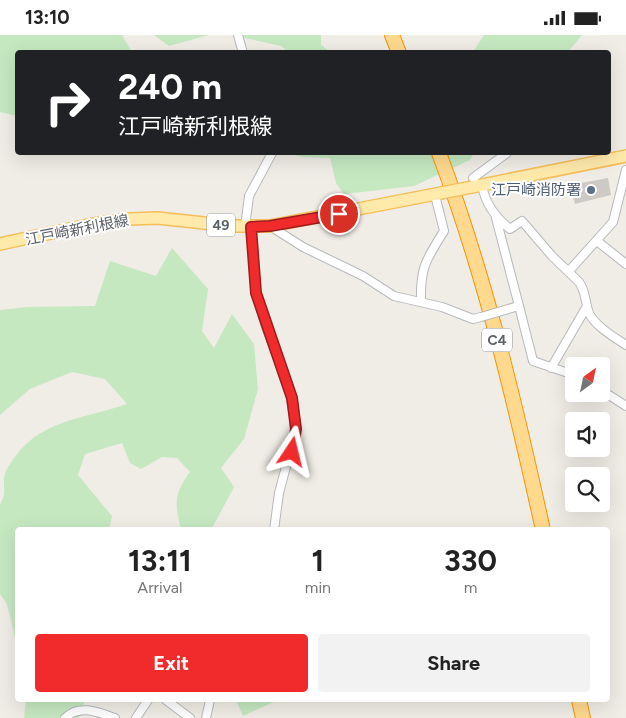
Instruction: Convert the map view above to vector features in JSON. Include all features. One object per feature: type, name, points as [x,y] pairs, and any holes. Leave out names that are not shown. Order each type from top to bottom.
[{"type":"highway","points":[[392,35],[398,50]]},
{"type":"highway","name":"C4","points":[[440,155],[460,214],[492,323],[528,459],[542,527]]},
{"type":"highway","points":[[579,702],[583,718]]},
{"type":"main road","name":"江戸崎新利根線","points":[[0,244],[93,224],[129,219],[158,218],[248,227],[270,226],[626,156]]},
{"type":"street","points":[[238,35],[241,50]]},
{"type":"street","points":[[271,155],[249,196],[248,227],[256,293],[266,327],[289,387],[296,429],[279,493],[274,527]]},
{"type":"street","points":[[504,155],[473,178],[476,186],[496,215],[510,229],[522,221],[552,256],[583,287],[590,314],[626,345]]},
{"type":"street","points":[[569,271],[613,222],[626,170]]},
{"type":"street","points":[[421,302],[421,280],[424,263],[444,231],[438,194]]},
{"type":"street","points":[[496,215],[517,306],[533,361],[565,372]]},
{"type":"street","points":[[270,226],[303,247],[364,276],[394,296],[421,302],[473,319],[517,306]]},
{"type":"street","points":[[597,241],[626,264]]},
{"type":"street","points":[[552,368],[588,306]]},
{"type":"street","points":[[610,396],[626,406]]},
{"type":"street","points":[[81,709],[82,702]]},
{"type":"street","points":[[136,718],[147,702]]},
{"type":"street","points":[[169,702],[190,718]]},
{"type":"street","points":[[206,718],[210,702]]},
{"type":"street","points":[[65,718],[70,713],[81,709],[115,718]]},
{"type":"green space","points":[[0,35],[122,35],[131,50],[15,50],[15,116],[0,112]]},
{"type":"green space","points":[[154,35],[209,35],[169,46]]},
{"type":"green space","points":[[232,35],[321,35],[321,45],[328,50],[286,50],[281,46]]},
{"type":"green space","points":[[484,35],[582,35],[570,50],[474,50]]},
{"type":"green space","points":[[295,155],[473,155],[470,160],[414,186],[344,194],[336,183],[330,158]]},
{"type":"green space","points":[[172,248],[208,289],[202,331],[214,348],[232,314],[254,344],[258,389],[244,439],[221,468],[234,487],[213,527],[180,527],[177,513],[178,493],[190,472],[177,458],[162,457],[141,469],[130,463],[122,443],[85,454],[78,475],[112,516],[110,527],[15,527],[15,638],[7,604],[0,594],[0,505],[4,495],[6,471],[17,454],[44,431],[59,424],[127,404],[105,379],[72,372],[30,389],[0,415],[0,310],[27,307],[95,306],[110,261],[156,276]]},
{"type":"green space","points":[[26,702],[84,702],[79,718],[24,718]]},
{"type":"green space","points":[[237,702],[274,702],[243,716]]},
{"type":"building","name":"江戸崎消防署","points":[[608,178],[611,195],[575,204],[570,185]]},
{"type":"place","name":"江戸崎消防署","points":[[591,190]]},
{"type":"route","points":[[292,452],[296,429],[292,398],[259,306],[254,280],[251,227],[270,226],[339,214]]}]
